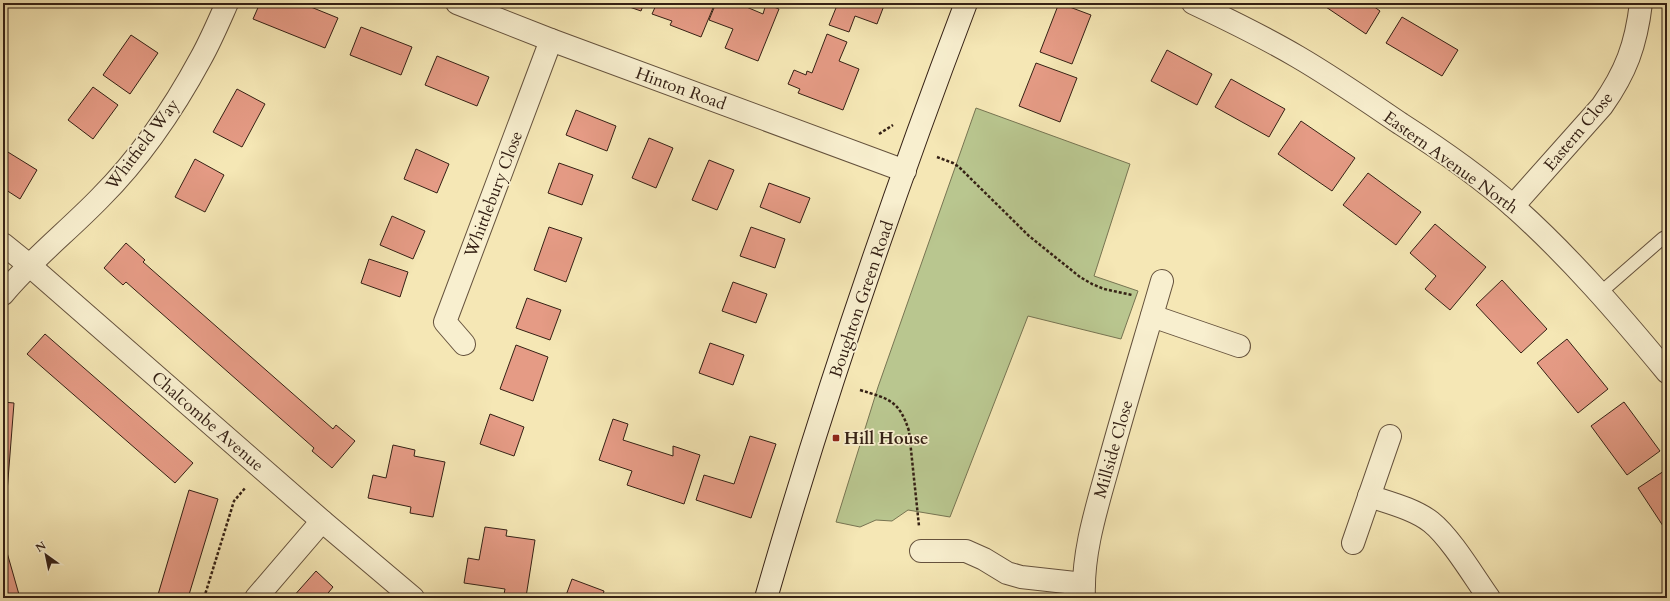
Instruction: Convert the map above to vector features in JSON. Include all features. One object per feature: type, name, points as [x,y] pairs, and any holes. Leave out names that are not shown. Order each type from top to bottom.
[{"type":"street","name":"Whitfield Way","points":[[3,294],[29,265],[101,198],[135,159],[157,130],[180,95],[202,57],[227,3]]},
{"type":"street","name":"Hinton Road","points":[[457,3],[551,40],[905,171]]},
{"type":"street","name":"Boughton Green Road","points":[[766,598],[811,451],[905,171],[966,3]]},
{"type":"street","name":"Eastern Avenue North","points":[[1193,3],[1293,54],[1357,94],[1442,151],[1513,206],[1537,228],[1600,293],[1667,372]]},
{"type":"street","name":"Eastern Close","points":[[1513,206],[1602,106],[1613,90],[1624,71],[1634,46],[1641,3]]},
{"type":"street","name":"Whittlebury Close","points":[[464,344],[445,322],[551,40]]},
{"type":"street","name":"Chalcombe Avenue","points":[[3,244],[413,598]]},
{"type":"street","points":[[1157,299],[1239,346]]},
{"type":"street","name":"Millside Close","points":[[921,551],[966,551],[984,559],[1007,573],[1084,591],[1086,559],[1096,510],[1157,299]]},
{"type":"street","points":[[1353,543],[1390,436]]},
{"type":"street","points":[[1369,496],[1401,507],[1431,522],[1444,535],[1489,598]]},
{"type":"street","points":[[256,598],[322,521]]},
{"type":"lane","points":[[1600,293],[1667,236]]},
{"type":"path","points":[[937,157],[953,163],[1029,236],[1080,276],[1104,289],[1157,299]]},
{"type":"path","points":[[860,390],[886,398],[898,407],[904,417],[909,431],[921,551]]},
{"type":"path","points":[[204,598],[234,501],[262,468]]},
{"type":"green space","points":[[976,108],[1130,164],[1094,276],[1138,291],[1121,339],[1028,316],[950,517],[908,510],[892,521],[876,520],[860,527],[836,522],[878,387]]},
{"type":"building","points":[[260,3],[301,3],[338,18],[325,48],[253,19]]},
{"type":"building","points":[[618,3],[644,3],[641,11]]},
{"type":"building","points":[[657,3],[715,3],[701,37],[670,25],[672,21],[652,14]]},
{"type":"building","points":[[716,3],[737,3],[763,14],[766,4],[779,9],[758,61],[725,48],[733,29],[709,20]]},
{"type":"building","points":[[838,3],[885,3],[877,24],[855,16],[849,32],[829,25]]},
{"type":"building","points":[[1059,3],[1091,15],[1072,64],[1040,52]]},
{"type":"building","points":[[1320,3],[1369,3],[1380,11],[1366,34]]},
{"type":"building","points":[[1402,17],[1458,50],[1442,76],[1386,43]]},
{"type":"building","points":[[361,27],[412,47],[401,75],[350,55]]},
{"type":"building","points":[[827,34],[847,42],[839,61],[859,69],[843,110],[798,93],[800,89],[788,84],[794,70],[806,75],[807,71],[812,73]]},
{"type":"building","points":[[131,35],[158,53],[130,94],[103,75]]},
{"type":"building","points":[[1167,50],[1212,74],[1197,105],[1151,81]]},
{"type":"building","points":[[437,56],[489,77],[477,106],[425,85]]},
{"type":"building","points":[[1036,63],[1077,78],[1060,122],[1019,106]]},
{"type":"building","points":[[1231,79],[1285,109],[1269,137],[1215,107]]},
{"type":"building","points":[[93,87],[118,105],[93,139],[68,120]]},
{"type":"building","points":[[237,89],[265,104],[242,147],[213,132]]},
{"type":"building","points":[[576,110],[616,126],[607,151],[566,135]]},
{"type":"building","points":[[1301,121],[1355,158],[1332,191],[1278,154]]},
{"type":"building","points":[[649,138],[673,148],[656,188],[632,178]]},
{"type":"building","points":[[3,149],[37,170],[20,199],[3,188]]},
{"type":"building","points":[[416,149],[449,164],[437,193],[404,179]]},
{"type":"building","points":[[195,159],[224,175],[205,212],[175,197]]},
{"type":"building","points":[[709,160],[734,170],[717,210],[692,200]]},
{"type":"building","points":[[559,163],[593,175],[582,205],[548,193]]},
{"type":"building","points":[[1368,173],[1421,212],[1396,245],[1343,205]]},
{"type":"building","points":[[769,183],[810,198],[800,223],[760,207]]},
{"type":"building","points":[[392,216],[425,231],[413,259],[380,245]]},
{"type":"building","points":[[1435,224],[1486,267],[1450,310],[1425,289],[1436,276],[1410,253]]},
{"type":"building","points":[[549,227],[582,238],[566,282],[534,270]]},
{"type":"building","points":[[751,227],[785,239],[775,268],[740,256]]},
{"type":"building","points":[[126,243],[145,260],[143,262],[333,429],[336,425],[355,441],[332,468],[312,451],[314,448],[126,282],[123,285],[104,268]]},
{"type":"building","points":[[369,259],[408,272],[400,297],[361,283]]},
{"type":"building","points":[[1502,280],[1547,329],[1521,353],[1476,305]]},
{"type":"building","points":[[733,282],[767,294],[756,323],[722,311]]},
{"type":"building","points":[[527,298],[561,310],[550,340],[516,328]]},
{"type":"building","points":[[45,334],[193,463],[175,483],[27,354]]},
{"type":"building","points":[[1567,339],[1608,389],[1578,413],[1537,363]]},
{"type":"building","points":[[710,343],[744,355],[733,385],[699,373]]},
{"type":"building","points":[[516,345],[548,357],[533,401],[500,389]]},
{"type":"building","points":[[3,402],[14,403],[4,531],[3,531]]},
{"type":"building","points":[[1624,402],[1660,451],[1627,475],[1591,426]]},
{"type":"building","points":[[490,414],[524,427],[514,456],[480,444]]},
{"type":"building","points":[[613,419],[628,424],[623,440],[673,456],[673,446],[700,455],[684,504],[627,485],[632,471],[599,460]]},
{"type":"building","points":[[750,436],[776,444],[751,518],[696,500],[704,475],[734,484]]},
{"type":"building","points":[[393,445],[415,450],[414,456],[445,462],[433,517],[410,513],[411,507],[368,498],[373,475],[386,478]]},
{"type":"building","points":[[1667,469],[1667,532],[1638,488]]},
{"type":"building","points":[[189,490],[218,499],[188,598],[157,598]]},
{"type":"building","points":[[485,527],[507,530],[506,536],[535,540],[526,597],[504,594],[505,589],[464,583],[468,558],[479,560]]},
{"type":"building","points":[[6,549],[20,598],[3,598],[3,550]]},
{"type":"building","points":[[316,571],[333,587],[324,598],[292,598]]},
{"type":"building","points":[[572,579],[604,591],[602,598],[565,598]]},
{"type":"building","points":[[655,594],[669,598],[654,598]]},
{"type":"place","name":"Hill House","points":[[836,438]]}]
